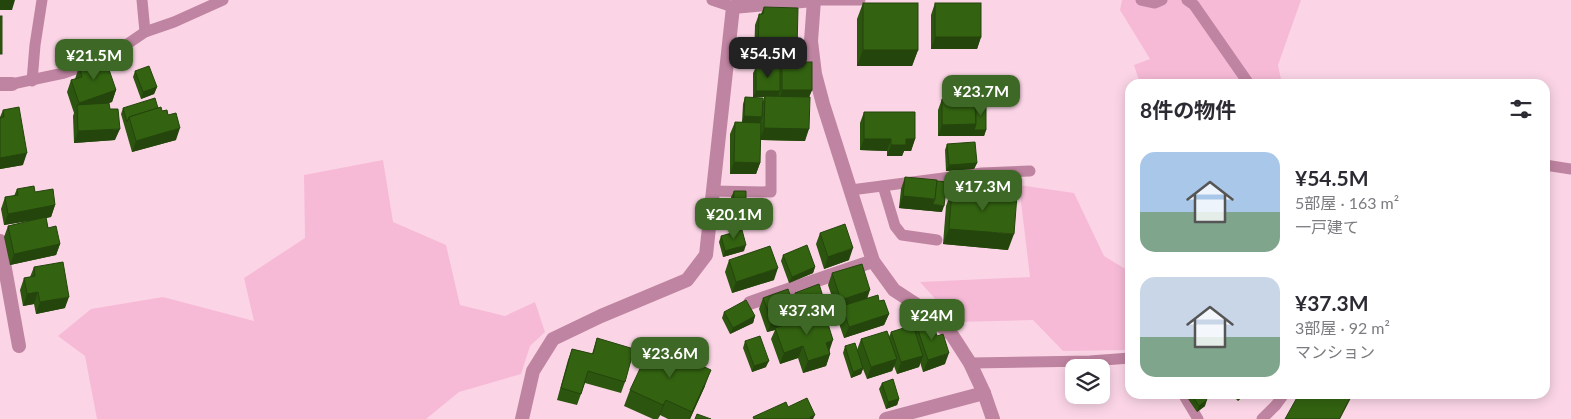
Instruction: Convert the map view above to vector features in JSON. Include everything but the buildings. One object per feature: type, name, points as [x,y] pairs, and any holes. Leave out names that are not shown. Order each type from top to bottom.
[{"type":"street","points":[[522,419],[532,371],[553,339],[601,316],[687,280],[706,255],[733,7],[814,0],[810,41],[815,74],[873,261],[894,290],[917,305],[952,335],[970,362],[993,419]]},
{"type":"street","points":[[0,241],[19,346]]},
{"type":"street","points":[[750,303],[873,261]]},
{"type":"street","points":[[886,419],[984,393]]},
{"type":"lane","points":[[32,81],[42,0]]},
{"type":"lane","points":[[142,0],[145,32]]},
{"type":"lane","points":[[6,84],[32,81],[64,73],[98,60],[120,49],[145,32],[174,22],[223,0]]},
{"type":"lane","points":[[712,0],[733,7]]},
{"type":"lane","points":[[814,0],[860,0]]},
{"type":"lane","points":[[1141,0],[1156,3],[1162,0]]},
{"type":"lane","points":[[1187,0],[1194,4],[1246,79]]},
{"type":"lane","points":[[713,191],[770,192],[772,155]]},
{"type":"lane","points":[[1550,166],[1571,168]]},
{"type":"lane","points":[[851,190],[982,173],[1030,171]]},
{"type":"lane","points":[[883,186],[895,226],[902,235],[937,240]]},
{"type":"lane","points":[[970,362],[1090,361],[1125,358]]},
{"type":"lane","points":[[1186,399],[1198,419]]},
{"type":"lane","points":[[1262,419],[1281,399]]},
{"type":"shaded area","points":[[1122,0],[1301,0],[1278,65],[1281,79],[1138,79],[1134,65],[1150,59],[1120,10]]},
{"type":"shaded area","points":[[383,160],[393,222],[446,245],[460,305],[505,316],[535,302],[545,332],[530,346],[521,374],[459,392],[426,419],[97,419],[85,356],[58,336],[91,309],[163,297],[254,321],[244,278],[305,238],[304,175]]},
{"type":"shaded area","points":[[1019,185],[1074,193],[1104,256],[1125,269],[1125,350],[1063,351],[1033,320],[956,322],[920,282],[1030,277]]}]
